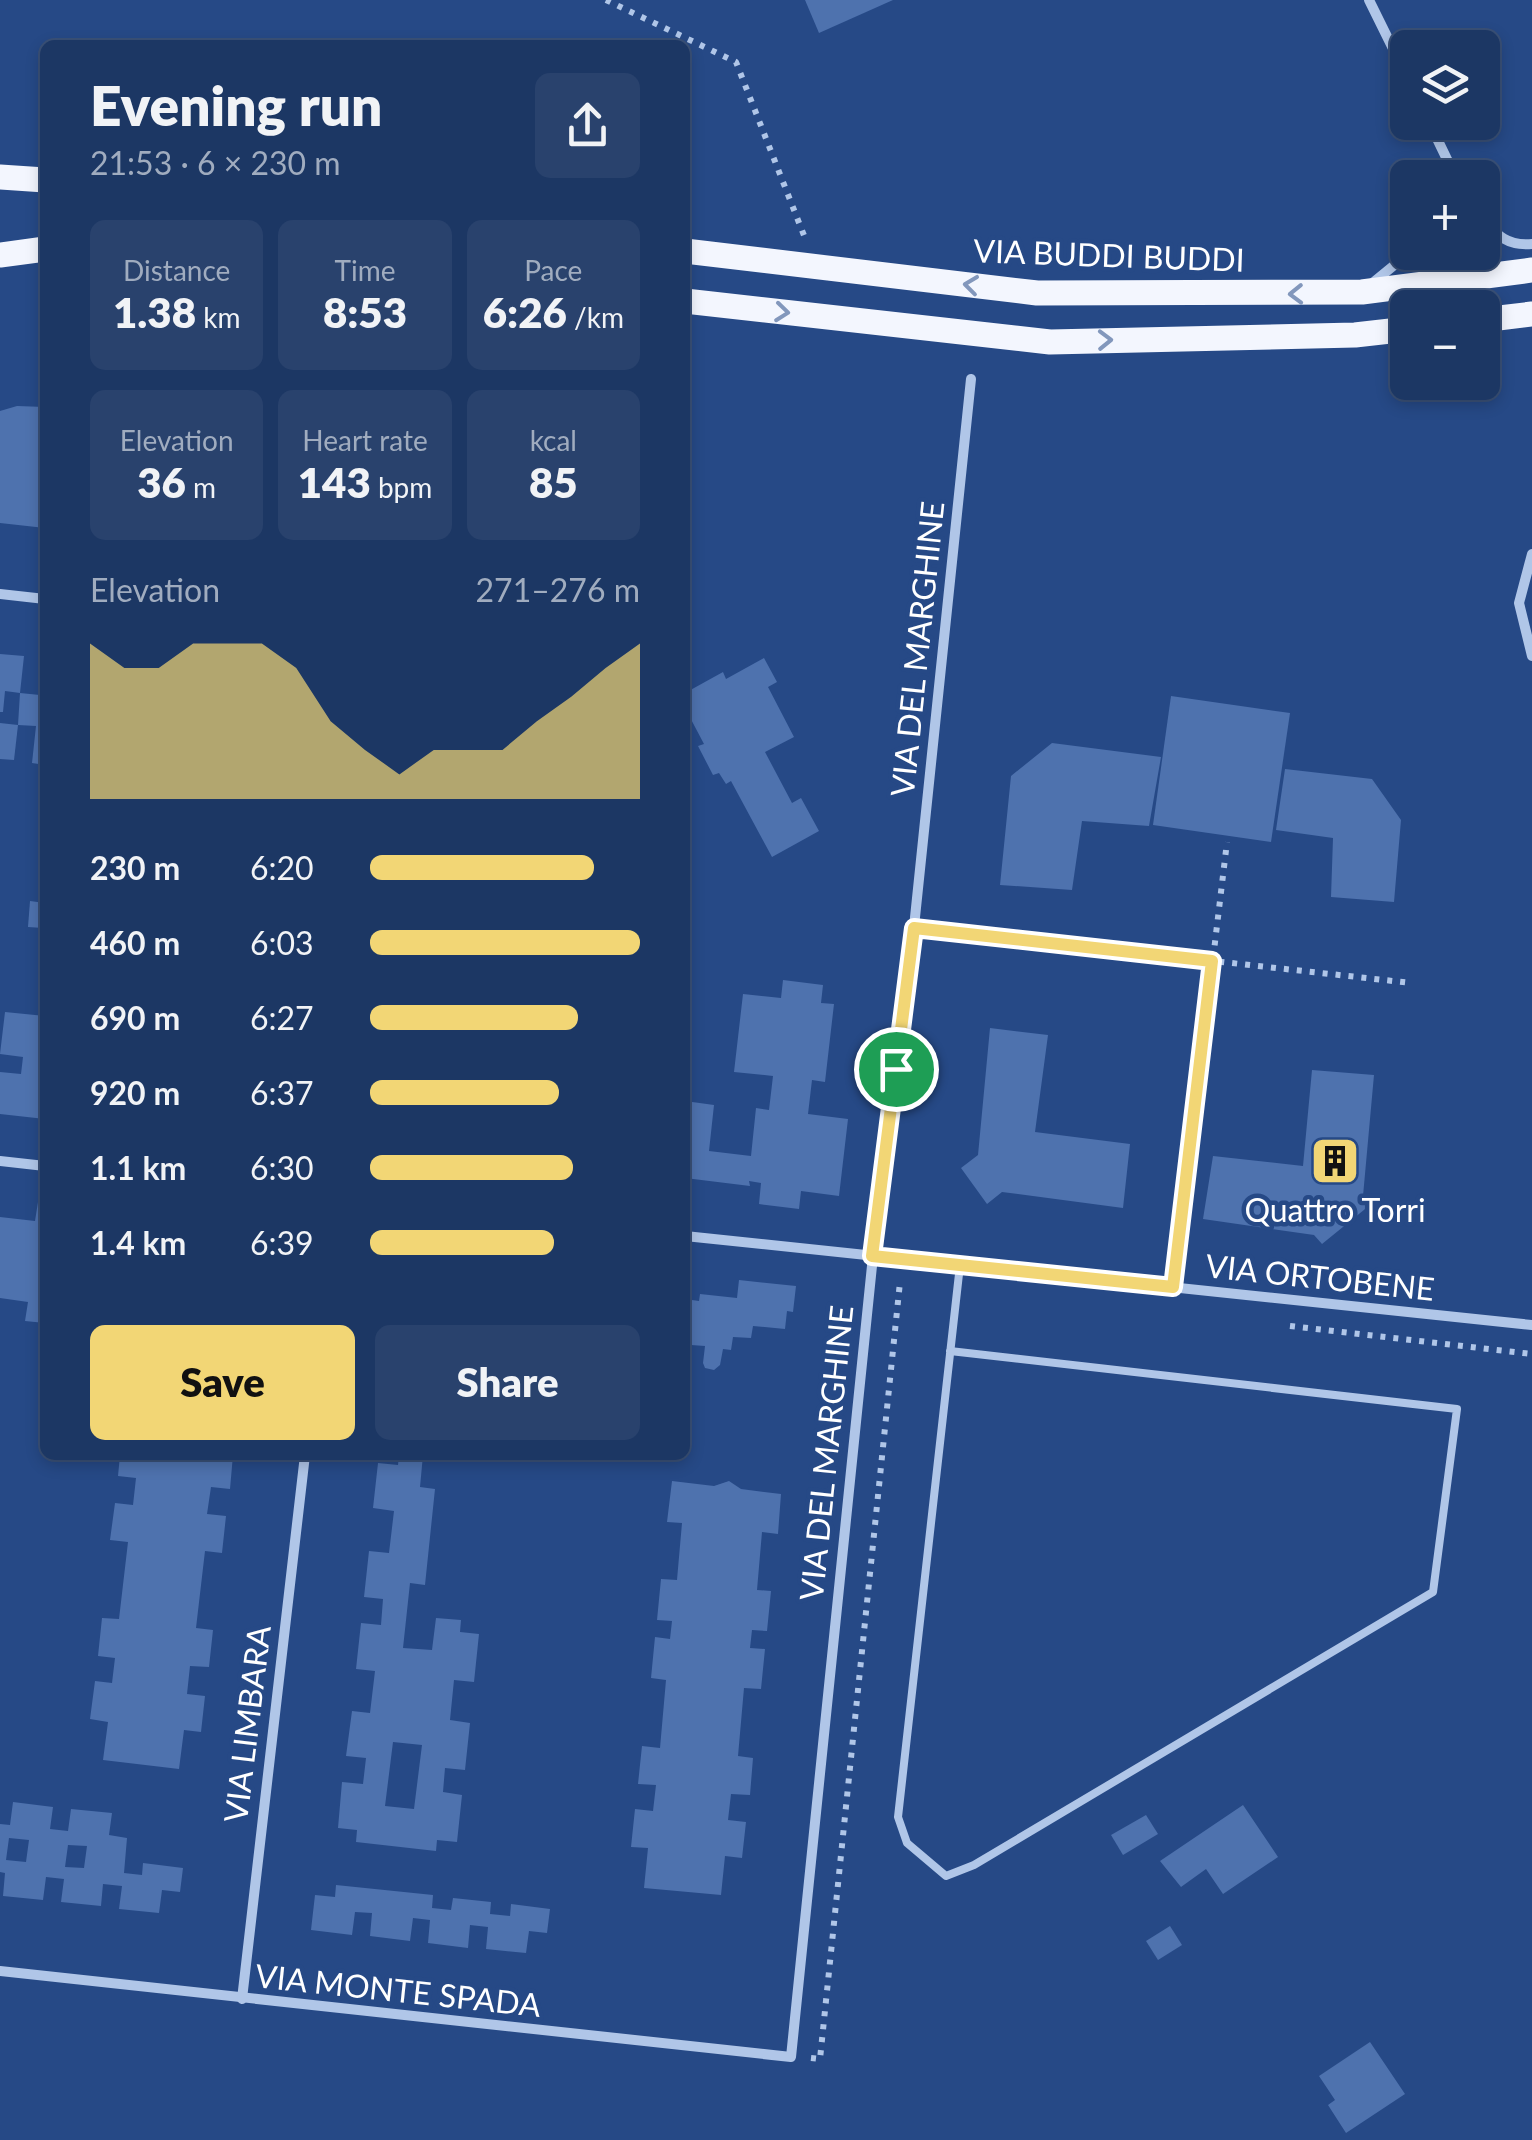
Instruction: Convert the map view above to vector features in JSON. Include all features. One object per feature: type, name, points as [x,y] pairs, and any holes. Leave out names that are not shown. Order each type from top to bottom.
[{"type":"main road","points":[[0,176],[40,180]]},
{"type":"main road","points":[[0,255],[40,250]]},
{"type":"main road","name":"VIA BUDDI BUDDI","points":[[690,253],[1037,293],[1362,292],[1532,270]]},
{"type":"main road","points":[[690,303],[1050,342],[1390,330]]},
{"type":"main road","points":[[1500,318],[1532,314]]},
{"type":"street","points":[[1370,0],[1390,41]]},
{"type":"street","points":[[1500,238],[1517,245],[1532,244]]},
{"type":"street","points":[[1362,292],[1390,269]]},
{"type":"street","name":"VIA DEL MARGHINE","points":[[792,2057],[872,1256],[914,928],[972,379]]},
{"type":"street","points":[[1532,554],[1519,603],[1532,656]]},
{"type":"street","points":[[0,594],[40,598]]},
{"type":"street","points":[[0,1161],[40,1165]]},
{"type":"street","name":"VIA ORTOBENE","points":[[690,1237],[1532,1325]]},
{"type":"street","name":"VIA LIMBARA","points":[[242,2000],[304,1460]]},
{"type":"street","name":"VIA MONTE SPADA","points":[[0,1971],[792,2057]]},
{"type":"lane","points":[[950,1351],[1457,1409],[1433,1592],[974,1865],[946,1876],[907,1843],[898,1817],[950,1351],[960,1265]]},
{"type":"path","points":[[606,0],[690,40]]},
{"type":"path","points":[[690,40],[736,62],[816,267]]},
{"type":"path","points":[[1173,1287],[1226,842]]},
{"type":"path","points":[[914,928],[1411,984]]},
{"type":"path","points":[[820,2059],[898,1282]]},
{"type":"building","points":[[805,0],[893,0],[819,33]]},
{"type":"building","points":[[17,406],[40,407],[40,527],[0,523],[0,411]]},
{"type":"building","points":[[0,654],[24,656],[20,693],[5,691],[3,712],[0,712]]},
{"type":"building","points":[[764,658],[777,682],[768,687],[794,737],[765,752],[792,803],[801,798],[819,831],[772,857],[731,781],[726,784],[719,773],[713,775],[698,746],[704,744],[690,717],[690,690],[723,672],[726,679]]},
{"type":"building","points":[[20,693],[40,695],[40,764],[32,763],[36,726],[18,725]]},
{"type":"building","points":[[1171,696],[1290,713],[1271,842],[1153,825]]},
{"type":"building","points":[[0,723],[18,725],[14,760],[0,759]]},
{"type":"building","points":[[1052,743],[1161,757],[1149,826],[1082,821],[1072,890],[1000,885],[1011,776]]},
{"type":"building","points":[[1285,769],[1372,779],[1401,820],[1394,902],[1331,897],[1333,838],[1276,830]]},
{"type":"building","points":[[30,901],[40,902],[40,928],[28,927]]},
{"type":"building","points":[[783,980],[823,985],[821,1003],[834,1004],[825,1082],[812,1080],[808,1114],[848,1119],[839,1196],[801,1191],[799,1209],[759,1204],[761,1183],[749,1181],[750,1186],[690,1179],[690,1102],[714,1105],[709,1151],[751,1156],[756,1108],[769,1110],[773,1076],[734,1072],[743,994],[781,998]]},
{"type":"building","points":[[5,1012],[40,1016],[40,1118],[0,1114],[0,1072],[21,1074],[23,1057],[0,1054]]},
{"type":"building","points":[[990,1028],[1048,1035],[1035,1132],[1130,1144],[1123,1208],[1002,1192],[987,1204],[961,1168],[978,1155]]},
{"type":"building","name":"Quattro Torri","points":[[1312,1070],[1374,1075],[1363,1196],[1370,1205],[1322,1244],[1314,1235],[1203,1219],[1213,1156],[1303,1166]]},
{"type":"building","points":[[40,1202],[40,1322],[25,1321],[28,1302],[0,1298],[0,1217],[35,1221]]},
{"type":"building","points":[[739,1280],[796,1286],[793,1312],[787,1311],[785,1329],[753,1326],[751,1338],[733,1337],[731,1350],[723,1349],[720,1365],[714,1370],[705,1368],[705,1346],[691,1345],[690,1354],[690,1300],[699,1301],[700,1294],[737,1298]]},
{"type":"building","points":[[120,1460],[233,1460],[230,1489],[211,1487],[207,1514],[226,1516],[222,1553],[205,1551],[196,1628],[213,1630],[209,1667],[190,1666],[187,1694],[205,1696],[201,1732],[184,1730],[179,1769],[103,1760],[108,1722],[90,1719],[95,1681],[112,1683],[115,1658],[98,1656],[102,1618],[119,1619],[128,1542],[110,1540],[115,1503],[133,1505],[136,1478],[118,1476]]},
{"type":"building","points":[[398,1460],[423,1460],[420,1487],[435,1489],[425,1585],[410,1583],[403,1648],[432,1650],[436,1618],[461,1620],[460,1632],[479,1634],[474,1682],[454,1680],[450,1720],[470,1723],[465,1770],[445,1768],[443,1792],[462,1795],[457,1842],[437,1840],[436,1851],[356,1842],[357,1830],[338,1828],[342,1782],[363,1784],[366,1758],[346,1756],[352,1711],[370,1713],[375,1671],[356,1669],[361,1623],[381,1625],[383,1599],[364,1597],[369,1551],[389,1553],[394,1511],[373,1508],[378,1463],[398,1465]],"holes":[[[393,1742],[422,1745],[414,1809],[385,1806]]]},
{"type":"building","points":[[672,1481],[714,1486],[729,1481],[741,1489],[781,1494],[778,1534],[762,1532],[757,1590],[771,1591],[767,1631],[752,1630],[750,1648],[765,1649],[761,1689],[744,1688],[738,1756],[753,1758],[750,1795],[731,1794],[728,1820],[746,1822],[742,1858],[725,1856],[721,1895],[644,1888],[648,1848],[631,1847],[635,1809],[653,1811],[656,1785],[638,1784],[642,1746],[660,1748],[666,1680],[651,1678],[655,1637],[670,1639],[672,1621],[657,1620],[661,1579],[677,1580],[682,1523],[667,1522]]},
{"type":"building","points":[[13,1802],[53,1807],[50,1829],[68,1831],[71,1809],[112,1813],[109,1835],[127,1838],[124,1873],[142,1875],[143,1863],[183,1868],[180,1892],[162,1890],[159,1913],[119,1909],[122,1886],[103,1884],[101,1906],[61,1902],[64,1879],[46,1877],[43,1900],[3,1896],[0,1824],[10,1825]],"holes":[[[9,1838],[29,1840],[26,1862],[6,1860]],[[68,1845],[87,1846],[84,1868],[65,1867]]]},
{"type":"building","points":[[1243,1805],[1278,1857],[1223,1894],[1206,1869],[1181,1887],[1160,1861]]},
{"type":"building","points":[[1146,1815],[1158,1834],[1123,1855],[1111,1835]]},
{"type":"building","points":[[336,1885],[433,1895],[432,1908],[451,1910],[453,1898],[491,1902],[490,1914],[510,1916],[511,1904],[550,1909],[547,1933],[529,1931],[526,1953],[486,1949],[488,1927],[470,1925],[468,1948],[428,1943],[430,1920],[413,1918],[410,1941],[370,1936],[372,1913],[355,1912],[352,1935],[311,1930],[315,1895],[335,1897]]},
{"type":"building","points":[[1170,1926],[1182,1945],[1158,1960],[1146,1941]]},
{"type":"building","points":[[1370,2042],[1405,2094],[1346,2133],[1328,2105],[1335,2100],[1319,2076]]},
{"type":"place","name":"Quattro Torri","points":[[1335,1161]]},
{"type":"route","points":[[914,928],[1212,961],[1173,1287],[872,1256],[896,1069],[914,928]]}]
